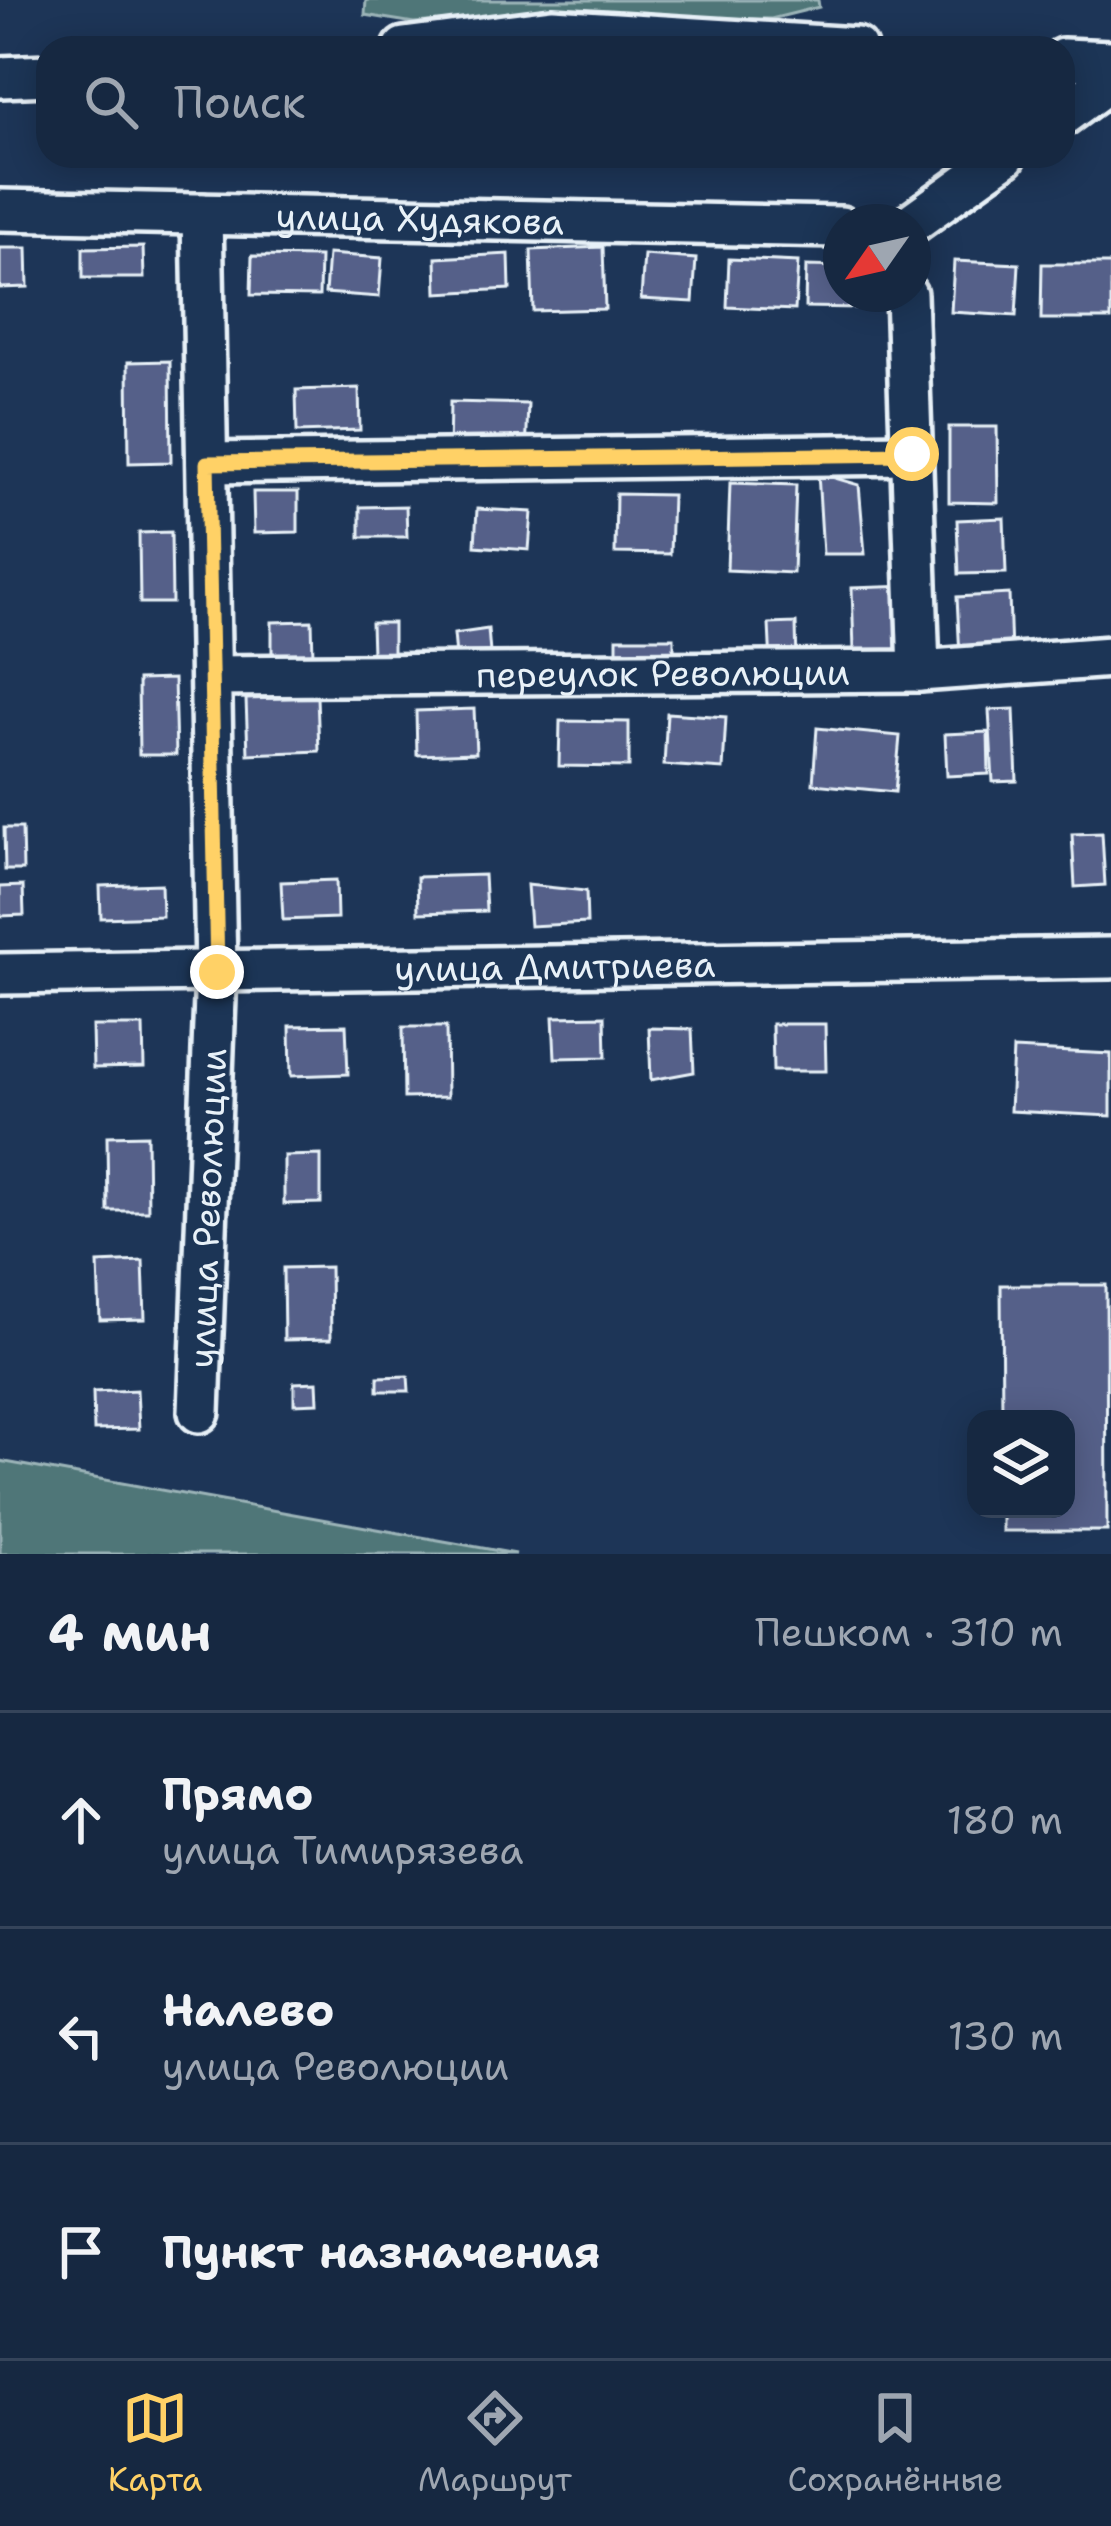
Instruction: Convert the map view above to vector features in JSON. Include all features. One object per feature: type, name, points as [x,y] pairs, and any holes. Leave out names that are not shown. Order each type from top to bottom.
[{"type":"street","points":[[497,36],[552,29],[664,36]]},
{"type":"street","points":[[1075,59],[1111,61]]},
{"type":"street","points":[[0,77],[36,76]]},
{"type":"street","points":[[1075,106],[1111,80]]},
{"type":"street","points":[[931,209],[989,168]]},
{"type":"street","name":"улица Худякова","points":[[0,210],[823,227]]},
{"type":"street","name":"улица Революции","points":[[199,1412],[217,972],[202,214]]},
{"type":"street","points":[[908,312],[919,670]]},
{"type":"street","points":[[207,463],[912,454]]},
{"type":"street","name":"переулок Революции","points":[[213,676],[919,670],[1111,657]]},
{"type":"street","name":"улица Дмитриева","points":[[0,974],[1111,958]]},
{"type":"green space","points":[[366,0],[818,0],[819,7],[771,19],[535,14],[414,23],[365,15]]},
{"type":"green space","points":[[0,1461],[516,1554],[0,1554]]},
{"type":"building","points":[[143,247],[144,278],[83,278],[83,248]]},
{"type":"building","points":[[603,247],[605,309],[533,311],[531,250]]},
{"type":"building","points":[[0,248],[27,248],[28,287],[0,288]]},
{"type":"building","points":[[328,254],[382,258],[379,297],[325,293]]},
{"type":"building","points":[[509,254],[510,289],[437,293],[436,258]]},
{"type":"building","points":[[644,255],[696,259],[693,302],[641,299]]},
{"type":"building","points":[[252,256],[320,257],[319,296],[251,295]]},
{"type":"building","points":[[729,259],[798,262],[795,310],[727,307]]},
{"type":"building","points":[[954,261],[1019,264],[1016,316],[951,312]]},
{"type":"building","points":[[1042,264],[1111,264],[1111,319],[1041,319]]},
{"type":"building","points":[[806,266],[823,266],[823,307],[805,307]]},
{"type":"building","points":[[170,361],[171,462],[129,463],[128,362]]},
{"type":"building","points":[[359,388],[360,430],[297,432],[296,390]]},
{"type":"building","points":[[450,402],[528,404],[526,455],[449,453]]},
{"type":"building","points":[[949,427],[997,427],[998,503],[949,502]]},
{"type":"building","points":[[818,473],[859,485],[865,554],[823,554]]},
{"type":"building","points":[[730,483],[796,485],[793,573],[727,570]]},
{"type":"building","points":[[253,492],[298,492],[298,532],[254,533]]},
{"type":"building","points":[[616,494],[672,495],[670,554],[615,553]]},
{"type":"building","points":[[406,506],[407,537],[360,537],[360,507]]},
{"type":"building","points":[[477,509],[532,512],[529,550],[475,546]]},
{"type":"building","points":[[1004,518],[1006,573],[959,574],[957,520]]},
{"type":"building","points":[[171,532],[172,603],[140,603],[139,533]]},
{"type":"building","points":[[910,586],[912,649],[854,651],[852,588]]},
{"type":"building","points":[[1009,594],[1011,654],[960,657],[957,597]]},
{"type":"building","points":[[312,621],[313,657],[272,658],[272,622]]},
{"type":"building","points":[[371,623],[393,623],[393,654],[372,654]]},
{"type":"building","points":[[796,623],[797,665],[771,666],[769,624]]},
{"type":"building","points":[[488,629],[490,653],[456,656],[454,634]]},
{"type":"building","points":[[617,638],[674,638],[674,668],[617,667]]},
{"type":"building","points":[[174,679],[176,755],[139,755],[138,680]]},
{"type":"building","points":[[317,697],[319,751],[248,754],[246,699]]},
{"type":"building","points":[[474,709],[476,753],[417,755],[416,711]]},
{"type":"building","points":[[1014,709],[1017,781],[993,782],[989,710]]},
{"type":"building","points":[[667,713],[726,717],[723,769],[664,765]]},
{"type":"building","points":[[560,721],[629,722],[629,767],[559,766]]},
{"type":"building","points":[[817,728],[900,736],[895,792],[813,784]]},
{"type":"building","points":[[988,732],[989,774],[947,776],[945,734]]},
{"type":"building","points":[[4,828],[22,828],[23,870],[5,870]]},
{"type":"building","points":[[1102,833],[1105,885],[1075,887],[1072,834]]},
{"type":"building","points":[[484,875],[486,911],[418,913],[417,877]]},
{"type":"building","points":[[336,880],[337,918],[283,920],[281,882]]},
{"type":"building","points":[[161,884],[162,916],[101,918],[100,886]]},
{"type":"building","points":[[527,885],[586,891],[587,923],[530,926]]},
{"type":"building","points":[[23,886],[24,915],[0,916],[0,887]]},
{"type":"building","points":[[605,1016],[606,1057],[555,1058],[553,1017]]},
{"type":"building","points":[[772,1024],[825,1024],[826,1071],[773,1071]]},
{"type":"building","points":[[346,1025],[348,1074],[291,1076],[290,1026]]},
{"type":"building","points":[[92,1026],[143,1026],[144,1067],[93,1068]]},
{"type":"building","points":[[403,1027],[446,1027],[447,1097],[404,1098]]},
{"type":"building","points":[[649,1028],[692,1029],[694,1072],[651,1080]]},
{"type":"building","points":[[1013,1049],[1111,1054],[1111,1116],[1010,1111]]},
{"type":"building","points":[[147,1135],[148,1211],[108,1211],[107,1136]]},
{"type":"building","points":[[321,1155],[321,1203],[284,1204],[284,1156]]},
{"type":"building","points":[[143,1261],[145,1319],[100,1320],[98,1263]]},
{"type":"building","points":[[330,1267],[331,1339],[284,1340],[283,1268]]},
{"type":"building","points":[[1001,1285],[1106,1285],[1107,1531],[1002,1531],[1002,1518],[1075,1518],[1075,1410],[1002,1410]]},
{"type":"building","points":[[408,1376],[409,1391],[378,1391],[378,1377]]},
{"type":"building","points":[[317,1382],[318,1403],[294,1404],[294,1383]]},
{"type":"building","points":[[137,1390],[139,1429],[94,1430],[93,1392]]},
{"type":"route","points":[[217,972],[207,463],[912,454]]}]
